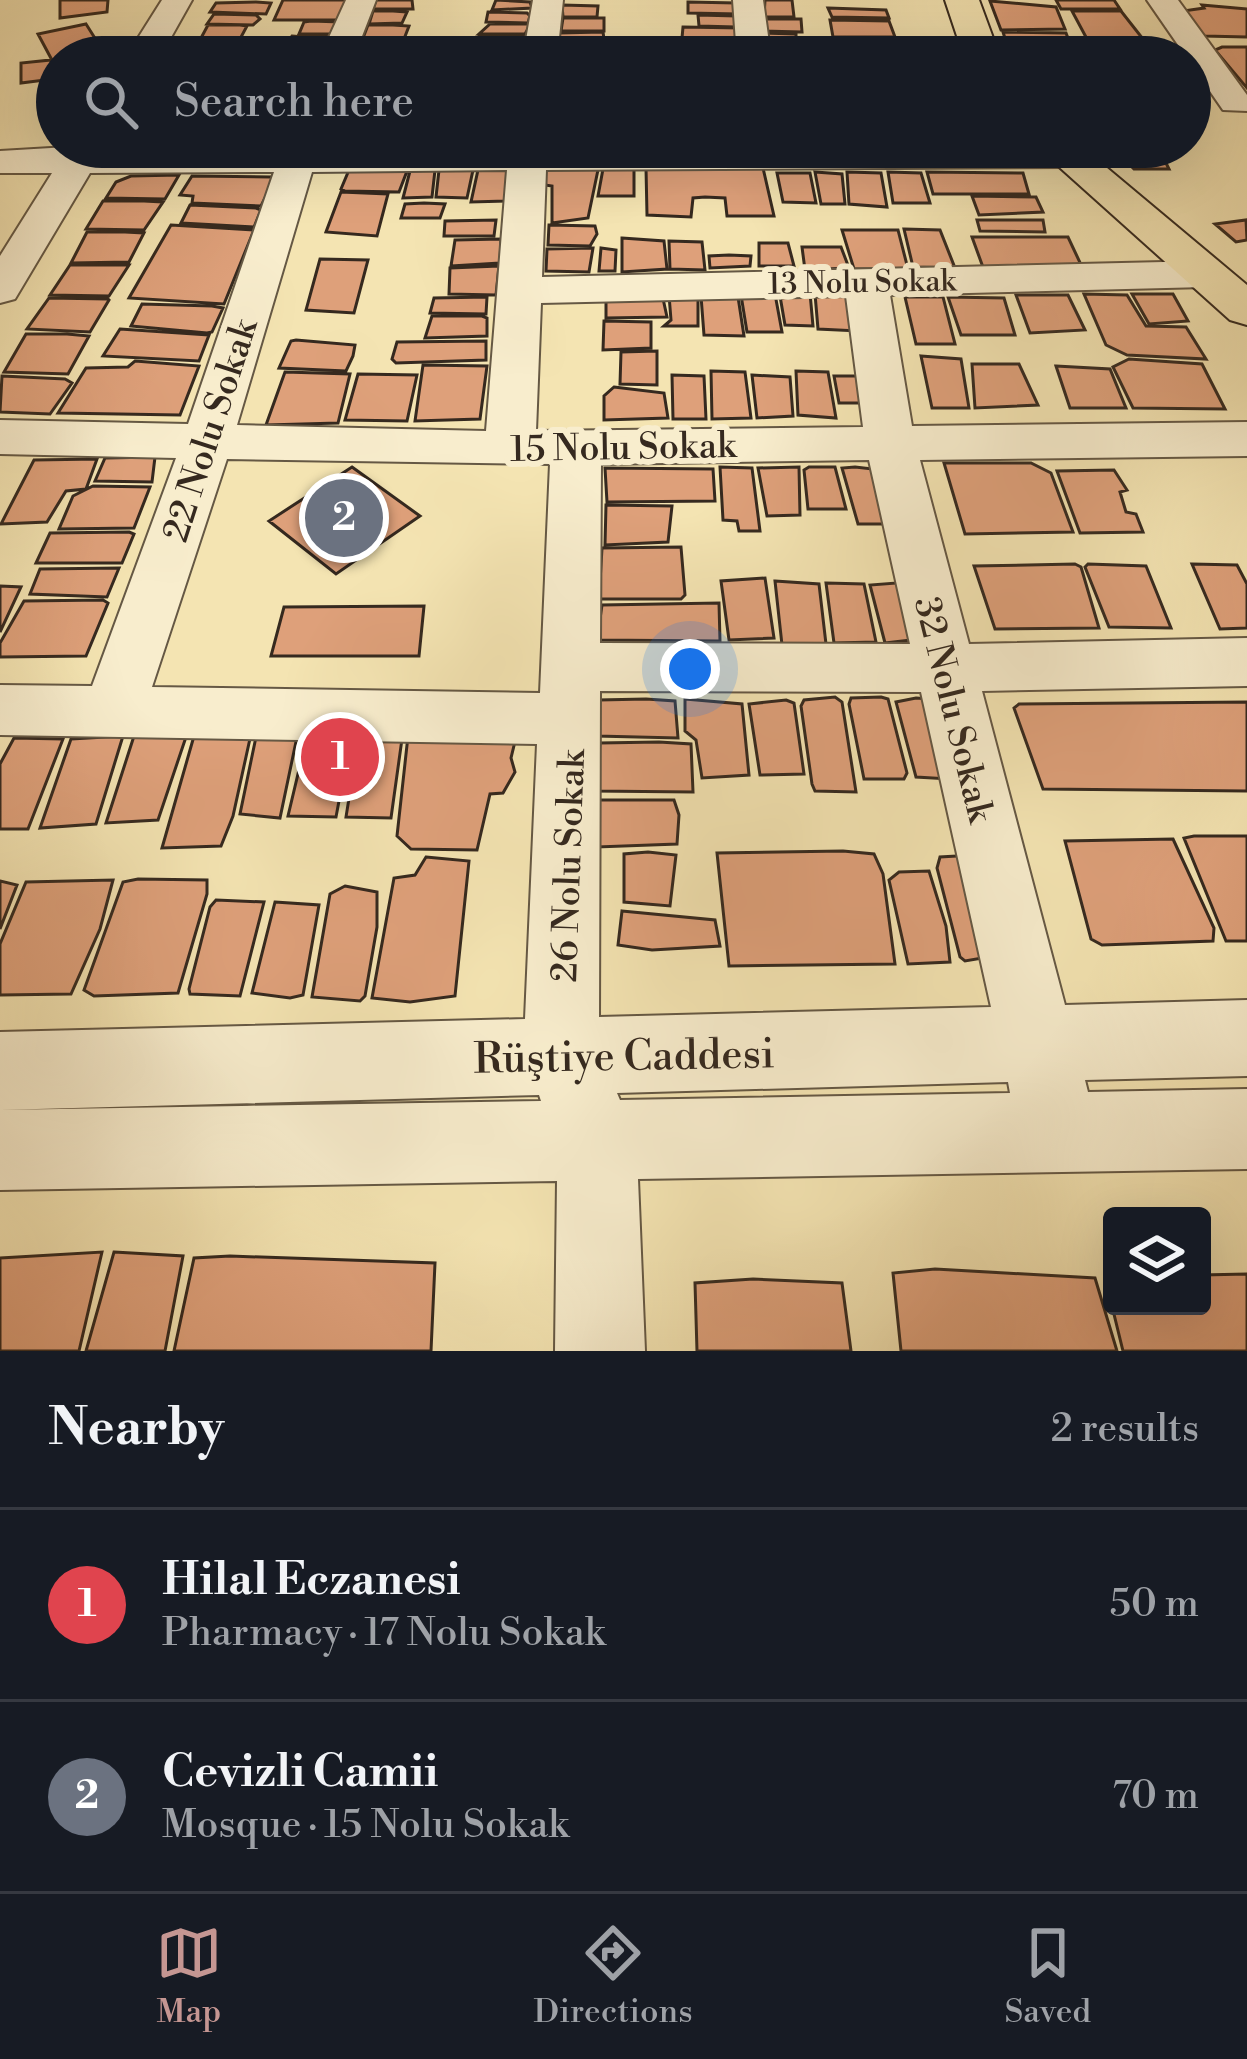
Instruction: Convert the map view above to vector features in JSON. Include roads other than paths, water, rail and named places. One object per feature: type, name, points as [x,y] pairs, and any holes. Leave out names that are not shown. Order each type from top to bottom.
[{"type":"main road","points":[[962,0],[975,36]]},
{"type":"main road","points":[[1081,168],[1247,310]]},
{"type":"street","points":[[155,36],[177,0]]},
{"type":"street","points":[[346,36],[361,0]]},
{"type":"street","points":[[543,36],[548,0]]},
{"type":"street","points":[[748,0],[752,36]]},
{"type":"street","points":[[1162,0],[1190,36]]},
{"type":"street","points":[[1211,63],[1241,102]]},
{"type":"street","points":[[1211,104],[1241,102]]},
{"type":"street","points":[[0,162],[36,158]]},
{"type":"street","points":[[0,290],[75,168]]},
{"type":"street","name":"22 Nolu Sokak","points":[[113,711],[206,445],[294,168]]},
{"type":"street","points":[[510,448],[526,168]]},
{"type":"street","name":"13 Nolu Sokak","points":[[519,291],[1206,274]]},
{"type":"street","name":"32 Nolu Sokak","points":[[866,282],[890,441],[1059,1132]]},
{"type":"street","name":"15 Nolu Sokak","points":[[0,437],[510,448],[1247,439]]},
{"type":"street","name":"26 Nolu Sokak","points":[[576,446],[561,1056],[597,1139],[600,1351]]},
{"type":"street","points":[[0,710],[113,711],[571,693],[946,668],[1247,662]]},
{"type":"street","name":"Rüştiye Caddesi","points":[[0,1071],[1247,1038]]},
{"type":"street","points":[[0,1150],[1247,1129]]},
{"type":"place","name":"Cevizli Camii","points":[[344,518]]},
{"type":"place","name":"Hilal Eczanesi","points":[[340,757]]}]
